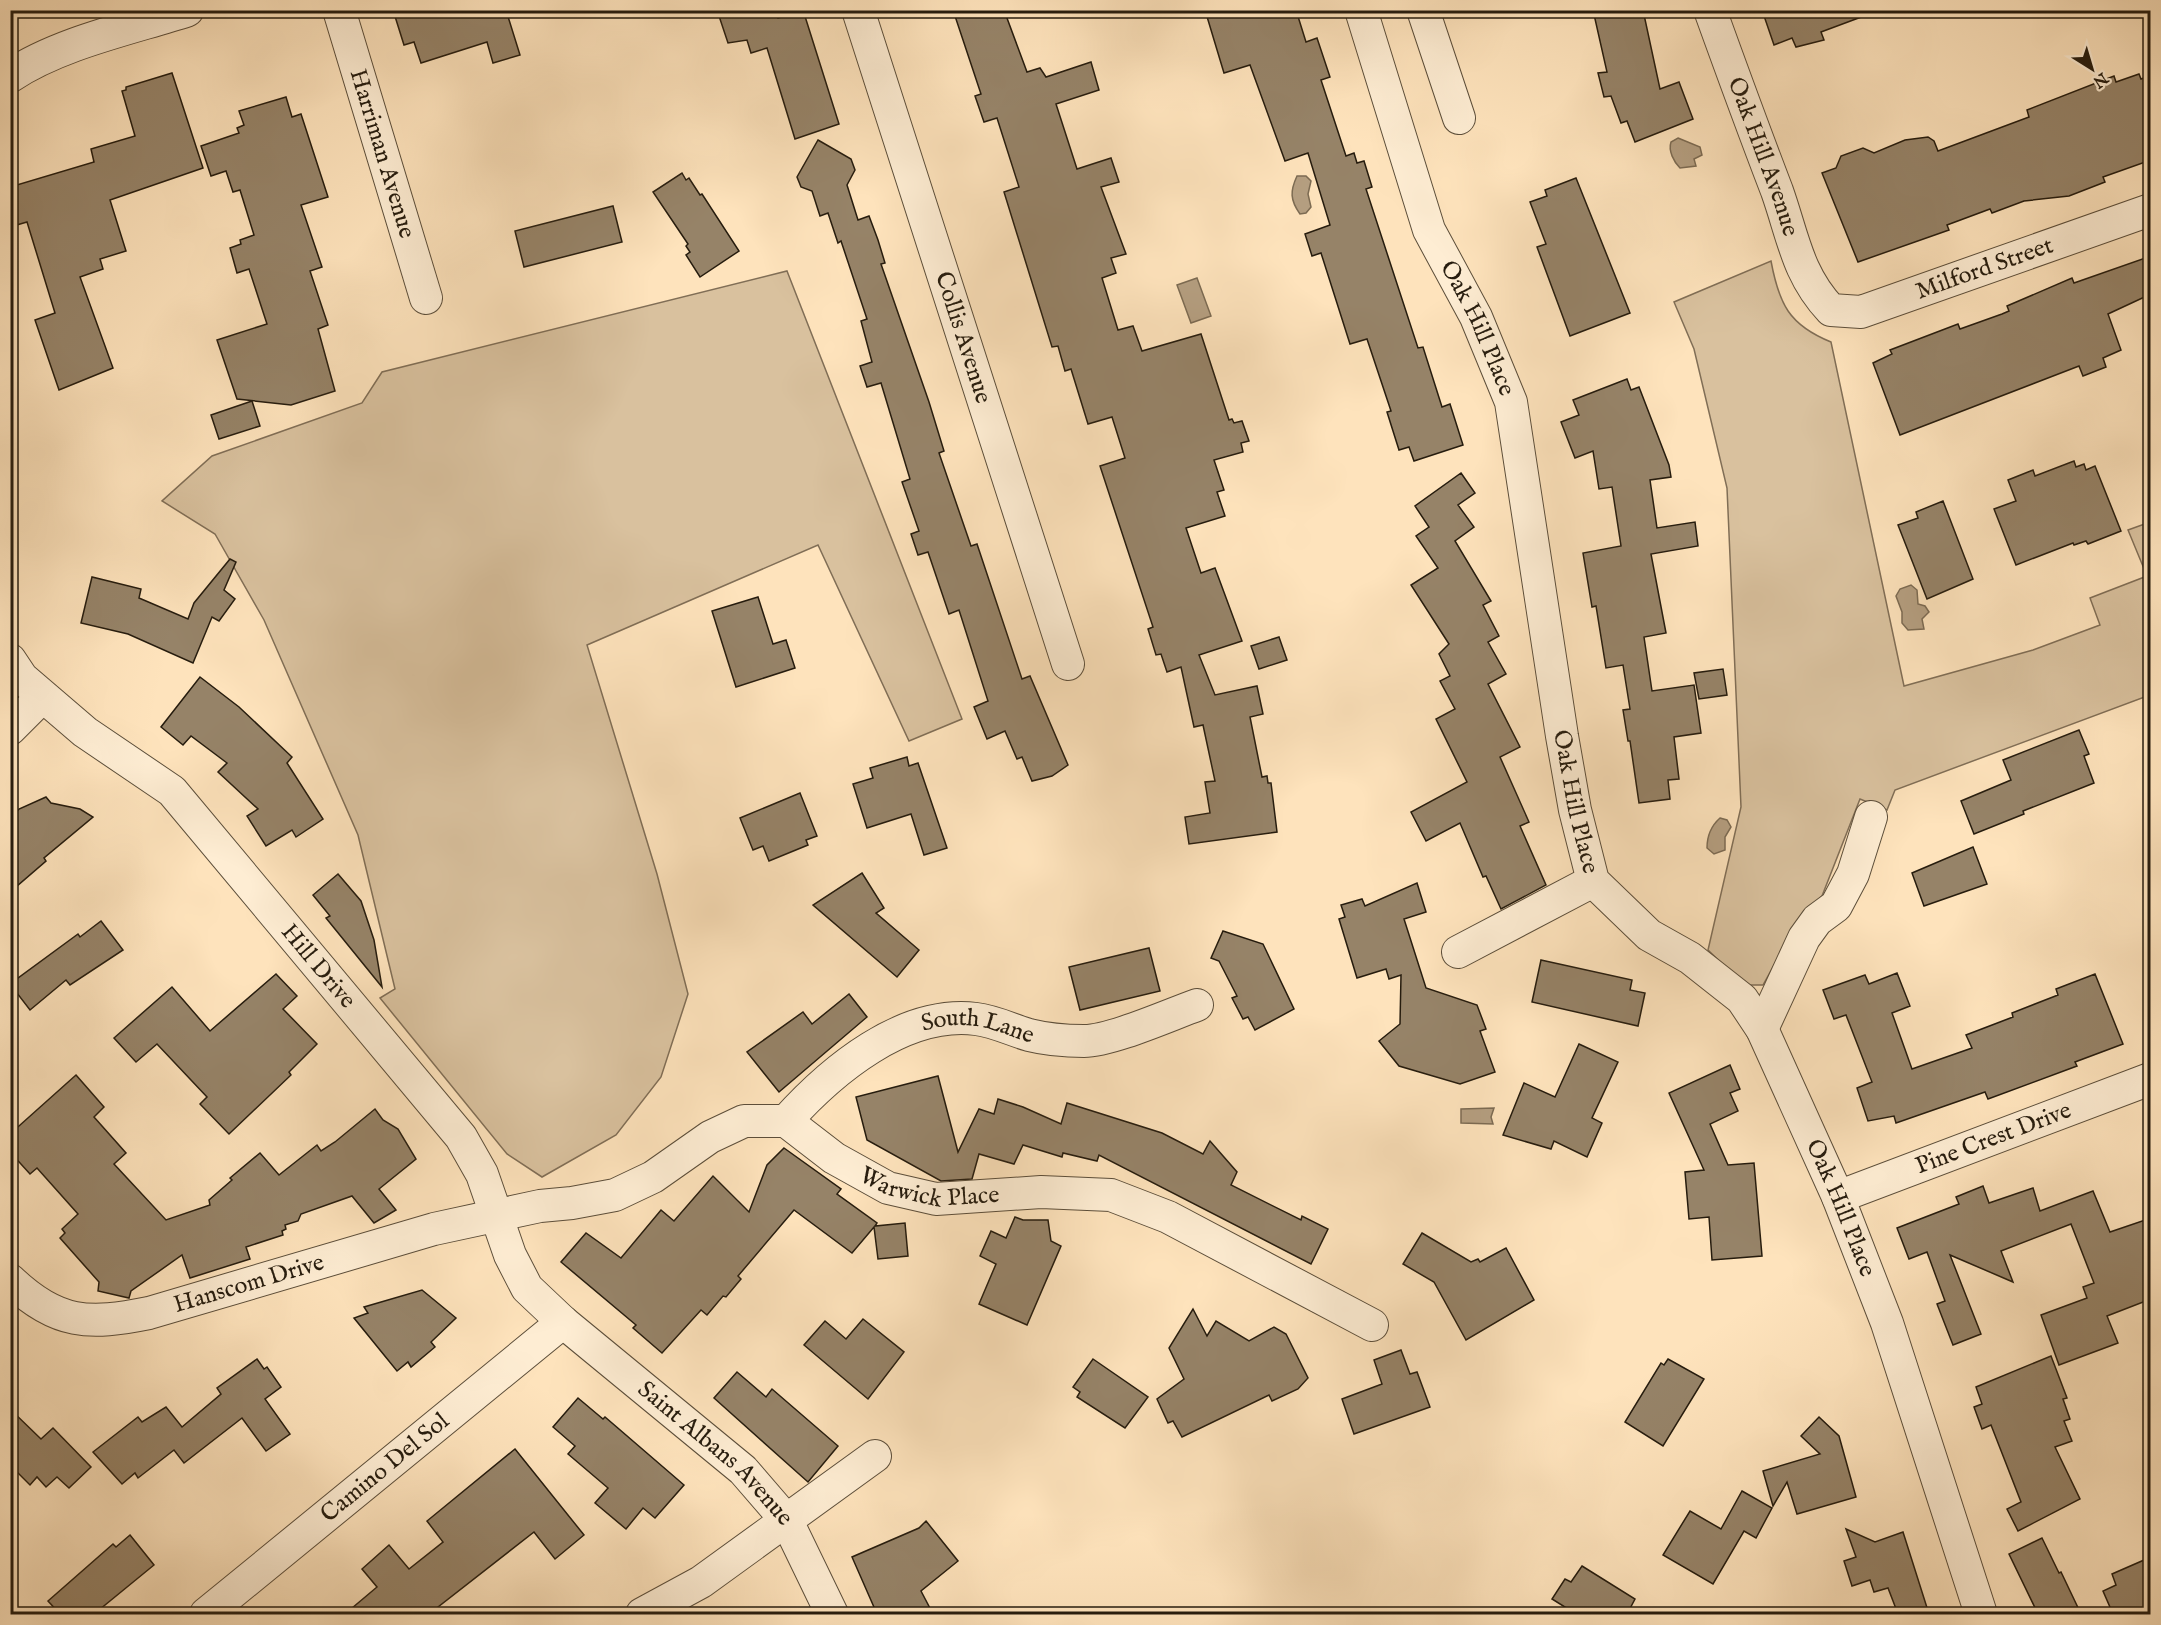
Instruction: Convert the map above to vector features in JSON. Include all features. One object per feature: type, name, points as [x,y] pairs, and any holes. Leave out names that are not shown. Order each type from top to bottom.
[{"type":"street","points":[[10,76],[23,67],[77,46],[187,10]]},
{"type":"street","name":"Harriman Avenue","points":[[339,10],[426,298]]},
{"type":"street","name":"Collis Avenue","points":[[858,10],[1068,664]]},
{"type":"street","name":"Oak Hill Place","points":[[1361,10],[1430,230],[1476,317],[1511,402],[1564,746],[1575,810],[1593,880],[1650,935],[1690,958],[1742,999],[1762,1029],[1838,1197],[1887,1323],[1981,1614]]},
{"type":"street","points":[[1423,10],[1459,118]]},
{"type":"street","name":"Oak Hill Avenue","points":[[1710,10],[1787,220],[1799,264],[1821,298]]},
{"type":"street","name":"Milford Street","points":[[1821,298],[1832,310],[1861,312],[2151,210]]},
{"type":"street","name":"Hill Drive","points":[[10,660],[22,678],[85,732],[172,791],[461,1137],[482,1174],[510,1255],[527,1288],[563,1322]]},
{"type":"street","points":[[10,729],[42,697]]},
{"type":"street","points":[[1762,1029],[1804,938],[1817,920],[1836,906],[1853,874],[1871,817]]},
{"type":"street","points":[[1458,952],[1593,880]]},
{"type":"street","name":"South Lane","points":[[786,1121],[816,1088],[885,1038],[942,1019],[977,1019],[1033,1036],[1086,1041],[1138,1027],[1197,1005]]},
{"type":"street","name":"Pine Crest Drive","points":[[1838,1197],[2151,1079]]},
{"type":"street","points":[[497,1217],[540,1206],[615,1195],[653,1178],[710,1137],[744,1120],[786,1121]]},
{"type":"street","name":"Warwick Place","points":[[786,1121],[834,1158],[888,1188],[936,1199],[1041,1192],[1111,1195],[1168,1217],[1372,1325]]},
{"type":"street","name":"Hanscom Drive","points":[[10,1280],[40,1305],[71,1318],[107,1321],[150,1313],[434,1229],[497,1217]]},
{"type":"street","name":"Saint Albans Avenue","points":[[563,1322],[743,1470],[786,1521],[832,1614]]},
{"type":"street","name":"Camino Del Sol","points":[[206,1614],[563,1322]]},
{"type":"street","points":[[642,1614],[701,1582],[875,1456]]},
{"type":"shaded area","points":[[1678,138],[1700,147],[1702,155],[1694,159],[1696,166],[1680,168],[1676,163],[1670,145]]},
{"type":"shaded area","points":[[1297,176],[1306,176],[1311,181],[1308,194],[1311,207],[1306,213],[1300,214],[1292,195]]},
{"type":"shaded area","points":[[1771,261],[1782,301],[1788,311],[1805,328],[1831,342],[1904,686],[2033,650],[2100,625],[2090,598],[2147,576],[2128,530],[2150,522],[2150,695],[1895,790],[1887,810],[1860,799],[1822,896],[1799,920],[1763,985],[1744,985],[1708,950],[1741,807],[1727,488],[1694,349],[1674,302]]},
{"type":"shaded area","points":[[787,271],[962,719],[909,741],[818,545],[587,645],[657,874],[688,994],[661,1077],[616,1135],[542,1177],[507,1154],[380,998],[395,989],[358,835],[264,620],[215,534],[162,501],[212,456],[362,403],[382,372]]},
{"type":"shaded area","points":[[1197,278],[1211,316],[1191,323],[1177,285]]},
{"type":"shaded area","points":[[1911,585],[1917,590],[1918,604],[1925,606],[1929,612],[1922,619],[1924,629],[1908,630],[1902,623],[1902,612],[1896,596],[1900,589]]},
{"type":"shaded area","points":[[1720,818],[1727,820],[1731,827],[1725,837],[1725,850],[1714,854],[1707,848],[1708,839],[1712,828]]},
{"type":"shaded area","points":[[1494,1108],[1491,1117],[1493,1124],[1461,1123],[1461,1109]]},
{"type":"building","points":[[393,10],[506,10],[520,55],[493,63],[487,42],[421,63],[414,42],[404,45]]},
{"type":"building","points":[[717,10],[776,10],[778,18],[803,10],[839,124],[795,139],[767,48],[751,53],[747,40],[728,43]]},
{"type":"building","points":[[953,10],[1004,10],[1027,72],[1040,68],[1046,77],[1091,62],[1099,90],[1056,104],[1077,169],[1111,158],[1119,182],[1101,187],[1126,254],[1111,258],[1116,273],[1102,278],[1118,330],[1133,326],[1142,351],[1201,334],[1229,420],[1232,419],[1234,423],[1242,421],[1249,441],[1241,443],[1243,452],[1214,460],[1224,490],[1217,492],[1225,516],[1186,528],[1201,573],[1215,568],[1242,641],[1199,655],[1215,695],[1257,686],[1263,714],[1250,717],[1262,777],[1267,776],[1268,783],[1271,783],[1277,832],[1189,844],[1185,817],[1210,813],[1205,782],[1215,781],[1203,725],[1194,727],[1181,667],[1167,672],[1161,654],[1156,655],[1148,629],[1153,627],[1100,466],[1125,458],[1112,417],[1088,424],[1071,369],[1065,371],[1058,346],[1052,347],[1004,192],[1019,187],[997,118],[984,122],[975,96],[981,94]]},
{"type":"building","points":[[1205,10],[1296,10],[1306,42],[1317,38],[1330,77],[1321,80],[1346,156],[1354,153],[1357,163],[1364,161],[1372,187],[1366,189],[1418,348],[1423,347],[1442,407],[1450,404],[1463,445],[1414,461],[1409,447],[1399,450],[1387,412],[1391,411],[1367,339],[1350,344],[1321,253],[1312,256],[1305,234],[1330,225],[1308,153],[1285,161],[1250,65],[1224,73]]},
{"type":"building","points":[[1593,10],[1643,10],[1660,89],[1679,82],[1693,119],[1635,142],[1627,121],[1621,123],[1611,96],[1604,97],[1598,73],[1607,72]]},
{"type":"building","points":[[1762,10],[1871,10],[1872,13],[1821,32],[1824,40],[1796,47],[1792,38],[1774,45]]},
{"type":"building","points":[[172,73],[203,168],[110,200],[126,251],[100,259],[103,269],[80,277],[113,368],[59,390],[35,320],[55,313],[27,222],[10,227],[10,187],[94,162],[91,149],[135,136],[122,91],[126,90],[126,87]]},
{"type":"building","points":[[2139,74],[2141,79],[2144,78],[2151,96],[2151,160],[2103,177],[2105,182],[2069,196],[2024,201],[1992,213],[1990,209],[1947,225],[1949,230],[1858,262],[1822,173],[1836,168],[1841,156],[1863,148],[1874,153],[1905,140],[1928,137],[1934,141],[1938,151],[2029,117],[2027,110],[2114,76],[2116,82]]},
{"type":"building","points":[[286,97],[292,117],[301,114],[328,197],[301,205],[322,267],[310,271],[328,325],[318,329],[335,391],[291,405],[237,399],[217,340],[267,324],[249,269],[237,273],[230,248],[241,244],[240,240],[254,235],[240,190],[233,192],[226,171],[211,176],[201,146],[239,133],[237,128],[244,125],[239,111]]},
{"type":"building","points":[[818,140],[851,159],[855,170],[847,185],[858,220],[869,216],[878,240],[885,263],[881,264],[929,402],[944,451],[939,453],[971,546],[977,544],[1022,679],[1030,676],[1068,765],[1052,776],[1032,781],[1022,757],[1017,759],[1005,731],[987,739],[974,707],[988,701],[959,610],[949,614],[928,552],[918,555],[911,534],[919,531],[902,482],[910,479],[881,383],[867,387],[860,366],[872,362],[861,321],[867,319],[841,241],[838,243],[828,213],[820,216],[812,191],[801,187],[797,177]]},
{"type":"building","points":[[682,173],[686,180],[689,178],[700,195],[702,194],[739,251],[700,277],[686,255],[690,252],[686,246],[688,244],[653,192]]},
{"type":"building","points":[[1576,178],[1630,313],[1570,336],[1537,247],[1546,244],[1530,202],[1547,196],[1545,190]]},
{"type":"building","points":[[613,206],[622,242],[524,267],[515,231]]},
{"type":"building","points":[[2151,256],[2151,294],[2108,314],[2121,350],[2103,358],[2106,367],[2083,376],[2079,366],[1900,435],[1873,363],[1892,354],[1890,350],[1958,324],[1960,329],[2002,314],[2009,311],[2007,306],[2072,278],[2074,283]]},
{"type":"building","points":[[1627,379],[1631,390],[1639,387],[1669,465],[1671,477],[1650,480],[1657,528],[1695,522],[1698,546],[1651,554],[1666,633],[1644,637],[1652,691],[1694,685],[1701,733],[1674,737],[1679,779],[1668,780],[1670,799],[1639,803],[1623,710],[1630,709],[1623,665],[1606,668],[1596,606],[1592,607],[1583,553],[1621,546],[1612,487],[1599,489],[1593,451],[1575,458],[1561,422],[1579,415],[1573,400]]},
{"type":"building","points":[[252,401],[260,426],[219,439],[211,415]]},
{"type":"building","points":[[2074,461],[2076,467],[2084,464],[2086,470],[2095,466],[2121,531],[2088,544],[2086,541],[2074,545],[2073,543],[2016,565],[1994,509],[2016,501],[2008,480],[2033,470],[2035,476]]},
{"type":"building","points":[[1461,473],[1475,493],[1458,505],[1474,527],[1455,541],[1491,601],[1483,605],[1499,636],[1488,642],[1506,674],[1488,684],[1520,747],[1500,757],[1529,822],[1520,826],[1546,885],[1501,909],[1486,876],[1483,877],[1460,823],[1426,841],[1411,812],[1467,782],[1436,719],[1455,709],[1440,681],[1450,676],[1439,654],[1449,644],[1411,585],[1438,568],[1416,536],[1429,527],[1415,506]]},
{"type":"building","points":[[1943,501],[1973,579],[1927,599],[1898,525],[1918,518],[1916,512]]},
{"type":"building","points":[[230,559],[236,562],[224,590],[235,599],[219,621],[212,617],[193,663],[128,634],[81,623],[92,577],[141,589],[139,598],[188,619],[194,603]]},
{"type":"building","points":[[758,597],[773,644],[786,640],[795,668],[736,687],[712,611]]},
{"type":"building","points":[[1279,637],[1287,660],[1259,669],[1251,646]]},
{"type":"building","points":[[1723,669],[1727,695],[1699,699],[1694,673]]},
{"type":"building","points":[[200,677],[239,707],[292,757],[287,763],[323,819],[296,837],[292,830],[266,846],[247,816],[258,809],[218,772],[227,763],[191,736],[183,745],[161,727]]},
{"type":"building","points":[[2079,730],[2089,754],[2084,756],[2094,783],[2023,811],[2024,814],[1974,834],[1961,801],[2011,780],[2003,760]]},
{"type":"building","points":[[907,757],[909,766],[918,763],[947,848],[924,855],[911,814],[867,828],[853,784],[873,778],[870,768]]},
{"type":"building","points":[[800,793],[817,836],[806,840],[808,845],[769,861],[763,846],[753,850],[740,818]]},
{"type":"building","points":[[46,797],[51,803],[80,809],[93,817],[44,858],[46,861],[10,892],[10,819],[19,809]]},
{"type":"building","points":[[1973,847],[1987,884],[1924,906],[1912,873]]},
{"type":"building","points":[[862,873],[884,908],[876,913],[919,950],[897,977],[813,905]]},
{"type":"building","points":[[338,874],[361,901],[374,940],[382,987],[326,918],[330,916],[313,895]]},
{"type":"building","points":[[1417,883],[1426,912],[1404,919],[1426,988],[1477,1005],[1486,1029],[1480,1031],[1495,1072],[1460,1084],[1399,1066],[1379,1041],[1400,1024],[1401,975],[1389,979],[1386,969],[1357,978],[1339,919],[1345,917],[1341,905],[1362,899],[1365,906]]},
{"type":"building","points":[[101,921],[123,950],[70,985],[66,980],[30,1010],[10,984],[78,934],[80,937]]},
{"type":"building","points":[[1223,931],[1263,944],[1294,1009],[1255,1030],[1248,1017],[1243,1019],[1232,998],[1237,996],[1219,961],[1211,958]]},
{"type":"building","points":[[1149,948],[1160,991],[1080,1010],[1069,967]]},
{"type":"building","points":[[1541,960],[1632,980],[1630,990],[1645,993],[1638,1026],[1532,1002]]},
{"type":"building","points":[[1897,973],[1910,1006],[1892,1013],[1912,1069],[1972,1048],[1966,1035],[2013,1017],[2012,1013],[2058,995],[2056,989],[2095,974],[2123,1044],[2075,1062],[2077,1066],[1988,1099],[1985,1092],[1896,1123],[1894,1116],[1868,1121],[1857,1088],[1872,1082],[1846,1015],[1834,1019],[1823,990],[1865,975],[1869,984]]},
{"type":"building","points":[[276,974],[297,996],[283,1009],[317,1044],[289,1072],[291,1075],[229,1134],[200,1104],[207,1097],[157,1044],[136,1062],[114,1038],[172,987],[210,1031]]},
{"type":"building","points":[[849,994],[867,1017],[779,1092],[747,1052],[803,1012],[812,1024]]},
{"type":"building","points":[[1579,1044],[1618,1062],[1592,1118],[1602,1123],[1587,1157],[1554,1141],[1551,1149],[1503,1135],[1524,1083],[1555,1097]]},
{"type":"building","points":[[1730,1065],[1740,1089],[1730,1093],[1738,1111],[1710,1124],[1728,1165],[1754,1163],[1762,1256],[1712,1260],[1709,1217],[1689,1219],[1685,1172],[1704,1170],[1669,1093]]},
{"type":"building","points":[[76,1075],[104,1107],[94,1117],[126,1153],[114,1164],[166,1220],[210,1205],[209,1200],[232,1180],[230,1178],[260,1153],[279,1175],[317,1145],[321,1151],[335,1142],[375,1109],[383,1120],[398,1129],[416,1159],[379,1189],[396,1210],[374,1223],[352,1196],[301,1214],[298,1221],[285,1225],[283,1235],[246,1247],[250,1259],[190,1278],[182,1255],[131,1291],[129,1298],[98,1291],[99,1282],[60,1238],[65,1233],[62,1229],[78,1214],[37,1168],[30,1174],[10,1152],[10,1134]]},
{"type":"building","points":[[938,1076],[958,1152],[979,1109],[994,1114],[998,1099],[1061,1124],[1067,1103],[1162,1133],[1203,1154],[1210,1141],[1237,1172],[1231,1185],[1301,1220],[1302,1216],[1328,1229],[1311,1264],[1099,1155],[1097,1161],[1063,1153],[1062,1157],[1023,1145],[1014,1164],[979,1154],[972,1179],[941,1181],[867,1140],[856,1097]]},
{"type":"building","points":[[784,1148],[841,1189],[837,1194],[877,1223],[875,1226],[905,1223],[908,1256],[878,1259],[874,1227],[852,1253],[794,1210],[738,1276],[741,1279],[726,1297],[723,1296],[707,1315],[701,1310],[662,1353],[633,1328],[636,1325],[561,1262],[586,1233],[621,1258],[661,1210],[674,1221],[713,1176],[749,1212],[767,1165]]},
{"type":"building","points":[[1983,1186],[1989,1203],[2033,1188],[2040,1211],[2093,1191],[2110,1232],[2151,1218],[2151,1299],[2107,1316],[2118,1343],[2059,1365],[2041,1315],[2087,1298],[2083,1287],[2094,1283],[2071,1224],[2001,1251],[2013,1282],[1950,1255],[1981,1334],[1953,1345],[1937,1304],[1945,1301],[1927,1252],[1909,1259],[1897,1228],[1959,1204],[1956,1197]]},
{"type":"building","points":[[1015,1217],[1023,1220],[1048,1220],[1051,1241],[1061,1246],[1027,1325],[979,1304],[996,1264],[980,1256],[991,1231],[1006,1238]]},
{"type":"building","points":[[1422,1233],[1471,1262],[1478,1259],[1480,1262],[1506,1248],[1534,1300],[1466,1340],[1434,1282],[1403,1264]]},
{"type":"building","points":[[422,1290],[456,1318],[431,1342],[435,1347],[411,1367],[408,1362],[397,1371],[354,1318],[368,1313],[364,1307]]},
{"type":"building","points":[[1193,1309],[1207,1336],[1216,1321],[1249,1341],[1274,1327],[1286,1334],[1308,1378],[1298,1389],[1272,1401],[1269,1395],[1182,1437],[1173,1421],[1168,1423],[1157,1399],[1184,1379],[1169,1348]]},
{"type":"building","points":[[863,1319],[904,1352],[868,1399],[804,1345],[825,1321],[846,1339]]},
{"type":"building","points":[[1401,1350],[1410,1374],[1417,1372],[1430,1407],[1354,1434],[1342,1399],[1382,1384],[1374,1360]]},
{"type":"building","points":[[2051,1356],[2067,1398],[2063,1399],[2070,1419],[2064,1421],[2072,1441],[2055,1447],[2080,1499],[2018,1531],[2007,1509],[2021,1502],[1991,1425],[1982,1429],[1974,1407],[1982,1404],[1976,1387]]},
{"type":"building","points":[[257,1359],[264,1369],[267,1367],[281,1387],[265,1399],[290,1434],[266,1451],[242,1418],[184,1463],[174,1450],[138,1478],[135,1473],[122,1484],[93,1452],[138,1417],[142,1422],[166,1407],[182,1427],[221,1394],[217,1388]]},
{"type":"building","points":[[1093,1359],[1148,1397],[1125,1428],[1077,1397],[1080,1392],[1073,1387]]},
{"type":"building","points":[[1668,1359],[1704,1379],[1663,1446],[1625,1422],[1661,1363],[1664,1365]]},
{"type":"building","points":[[737,1372],[766,1397],[772,1389],[838,1446],[808,1482],[714,1398]]},
{"type":"building","points":[[578,1398],[603,1419],[605,1417],[684,1485],[655,1518],[643,1508],[626,1529],[595,1503],[608,1488],[568,1454],[575,1446],[553,1427]]},
{"type":"building","points":[[10,1409],[41,1439],[53,1428],[91,1467],[69,1488],[57,1477],[46,1487],[37,1477],[30,1485],[10,1465]]},
{"type":"building","points":[[1819,1417],[1839,1436],[1856,1497],[1797,1514],[1787,1482],[1773,1506],[1763,1471],[1820,1454],[1801,1436]]},
{"type":"building","points":[[515,1449],[584,1535],[555,1559],[534,1532],[429,1614],[345,1614],[377,1587],[362,1569],[389,1545],[409,1569],[443,1542],[427,1521]]},
{"type":"building","points":[[1742,1491],[1772,1508],[1756,1538],[1744,1531],[1713,1584],[1663,1555],[1690,1511],[1721,1529]]},
{"type":"building","points":[[926,1521],[958,1561],[921,1591],[933,1614],[877,1614],[852,1557],[919,1528]]},
{"type":"building","points":[[1846,1529],[1875,1542],[1903,1532],[1929,1614],[1898,1614],[1888,1588],[1874,1592],[1870,1580],[1852,1586],[1844,1561],[1856,1557]]},
{"type":"building","points":[[130,1535],[154,1565],[94,1614],[60,1614],[48,1601],[113,1544],[116,1547]]},
{"type":"building","points":[[2042,1538],[2081,1614],[2038,1614],[2009,1554]]},
{"type":"building","points":[[2151,1557],[2151,1614],[2113,1614],[2103,1591],[2116,1585],[2112,1574]]},
{"type":"building","points":[[1582,1566],[1635,1599],[1627,1614],[1576,1614],[1552,1599],[1565,1579],[1571,1582]]}]
